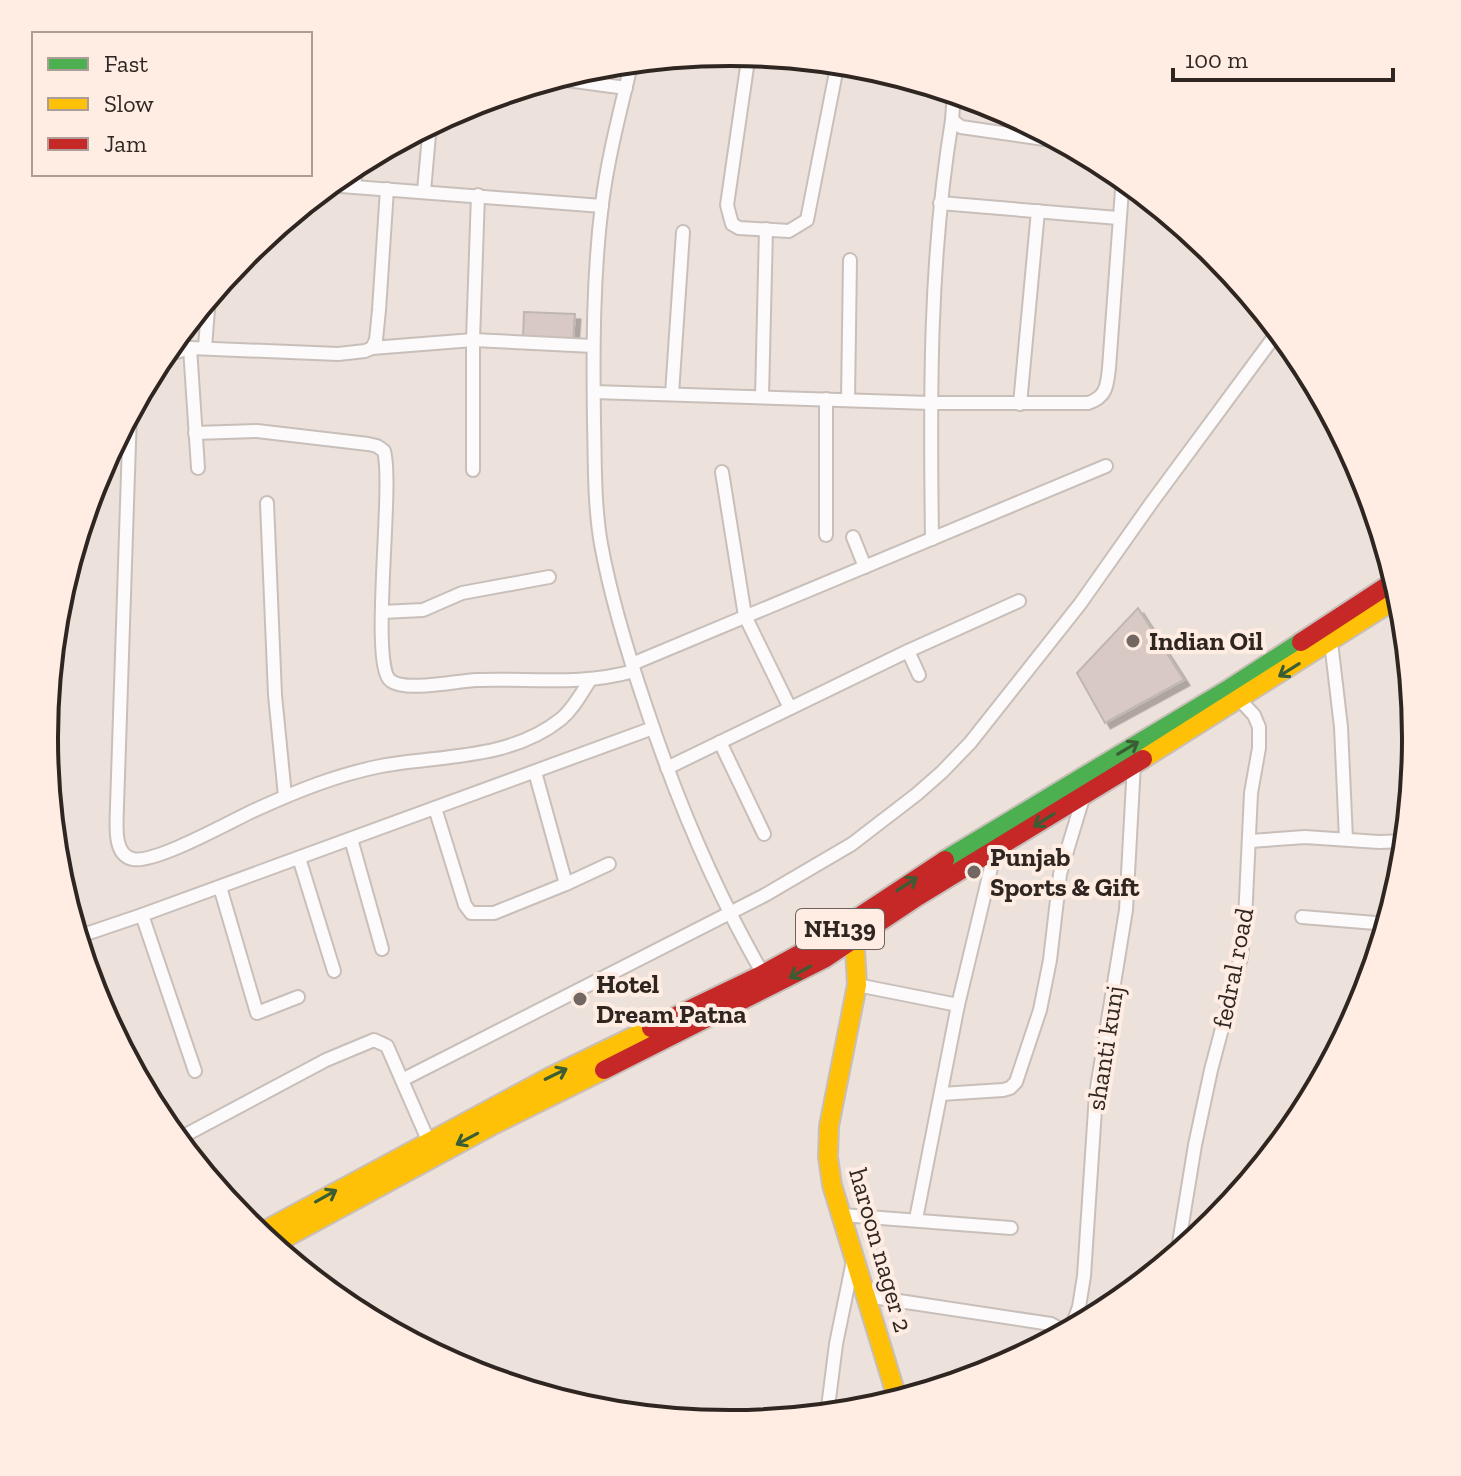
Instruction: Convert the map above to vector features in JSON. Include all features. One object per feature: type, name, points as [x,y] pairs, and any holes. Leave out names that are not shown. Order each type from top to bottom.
[{"type":"main road","name":"NH139","points":[[270,1228],[550,1077],[917,897],[1134,764],[1385,587]]},
{"type":"main road","name":"NH139","points":[[282,1239],[557,1091],[771,988],[846,934],[1097,767],[1331,642],[1389,604]]},
{"type":"main road","name":"haroon nager 2","points":[[846,934],[855,949],[857,985],[829,1126],[828,1157],[832,1185],[895,1390]]},
{"type":"street","points":[[747,66],[727,205],[732,224],[739,228],[789,231],[807,220],[836,74]]},
{"type":"street","points":[[629,73],[602,206],[593,346],[595,471],[601,542],[633,667],[667,768],[694,839],[730,915],[763,974]]},
{"type":"street","points":[[582,82],[626,88]]},
{"type":"street","points":[[932,539],[930,403],[933,295],[940,203],[953,103]]},
{"type":"street","points":[[952,120],[961,127],[973,130],[1033,138]]},
{"type":"street","points":[[424,191],[429,137]]},
{"type":"street","points":[[354,187],[355,181]]},
{"type":"street","points":[[346,186],[602,206]]},
{"type":"street","points":[[372,348],[376,340],[379,310],[387,189]]},
{"type":"street","points":[[594,392],[930,403],[1088,403],[1098,400],[1104,393],[1109,368],[1121,191]]},
{"type":"street","points":[[473,470],[478,195]]},
{"type":"street","points":[[940,203],[1118,218]]},
{"type":"street","points":[[1020,404],[1038,211]]},
{"type":"street","points":[[762,397],[766,229]]},
{"type":"street","points":[[672,394],[683,232]]},
{"type":"street","points":[[848,400],[850,260]]},
{"type":"street","points":[[205,347],[207,316]]},
{"type":"street","points":[[181,351],[205,347],[338,354],[372,348],[473,340],[593,346]]},
{"type":"street","points":[[402,1080],[730,915],[852,844],[942,772],[999,707],[1088,593],[1272,340]]},
{"type":"street","points":[[190,348],[198,468]]},
{"type":"street","points":[[826,399],[826,535]]},
{"type":"street","points":[[195,433],[257,431],[368,444],[384,451],[387,477],[382,612],[384,668],[387,679],[393,684],[405,686],[476,680],[567,682],[590,680],[633,667],[745,616],[1106,466]]},
{"type":"street","points":[[129,437],[117,806],[120,849],[127,858],[137,861],[150,858],[325,779],[357,771],[464,756],[516,742],[560,719],[590,680]]},
{"type":"street","points":[[722,472],[745,616],[790,708]]},
{"type":"street","points":[[267,503],[274,683],[285,796]]},
{"type":"street","points":[[853,537],[865,567]]},
{"type":"street","points":[[382,612],[423,610],[446,598],[473,590],[549,577]]},
{"type":"street","points":[[667,768],[908,651],[1019,601]]},
{"type":"street","points":[[1331,642],[1341,727],[1346,839]]},
{"type":"street","points":[[908,651],[919,675]]},
{"type":"street","name":"fedral road","points":[[1180,1238],[1203,1106],[1241,957],[1251,793],[1259,748],[1259,727],[1254,715],[1234,695]]},
{"type":"street","points":[[88,933],[653,728]]},
{"type":"street","points":[[720,742],[764,834]]},
{"type":"street","name":"shanti kunj","points":[[1077,1314],[1084,1276],[1096,1094],[1126,910],[1134,764]]},
{"type":"street","points":[[535,772],[566,884]]},
{"type":"street","points":[[941,1094],[1003,1090],[1016,1082],[1040,1010],[1050,960],[1060,874],[1084,795]]},
{"type":"street","points":[[435,808],[465,905],[471,913],[494,913],[609,864]]},
{"type":"street","points":[[1250,841],[1305,837],[1395,841]]},
{"type":"street","points":[[351,839],[382,949]]},
{"type":"street","points":[[916,1219],[958,1005],[995,851]]},
{"type":"street","points":[[299,858],[334,971]]},
{"type":"street","points":[[220,887],[257,1013],[298,997]]},
{"type":"street","points":[[142,915],[195,1071]]},
{"type":"street","points":[[1302,917],[1377,923]]},
{"type":"street","points":[[857,985],[958,1005]]},
{"type":"street","points":[[187,1134],[326,1060],[374,1040],[387,1046],[428,1140]]},
{"type":"street","points":[[842,1215],[1011,1228]]},
{"type":"street","points":[[828,1403],[836,1344],[854,1254]]},
{"type":"street","name":"shanti kunj","points":[[866,1296],[1058,1325]]},
{"type":"building","points":[[524,312],[575,314],[573,341],[523,339]]},
{"type":"building","name":"Indian Oil","points":[[1138,608],[1184,680],[1105,723],[1077,673]]},
{"type":"traffic: fast","points":[[945,860],[1301,642]]},
{"type":"traffic: slow","points":[[1143,759],[1389,603]]},
{"type":"traffic: slow","points":[[844,933],[855,949],[857,985],[829,1126],[828,1157],[832,1185],[895,1390]]},
{"type":"traffic: slow","points":[[270,1228],[550,1077],[651,1028]]},
{"type":"traffic: slow","points":[[282,1239],[491,1126],[604,1070]]},
{"type":"traffic: jam","points":[[1301,642],[1385,587]]},
{"type":"traffic: jam","points":[[604,1070],[824,959],[917,897],[1143,759]]},
{"type":"traffic: jam","points":[[651,1028],[816,945],[945,860]]},
{"type":"place","name":"Indian Oil","points":[[1133,641]]},
{"type":"place","name":"Punjab Sports & Gift","points":[[974,872]]},
{"type":"place","name":"Hotel Dream Patna","points":[[580,999]]}]
